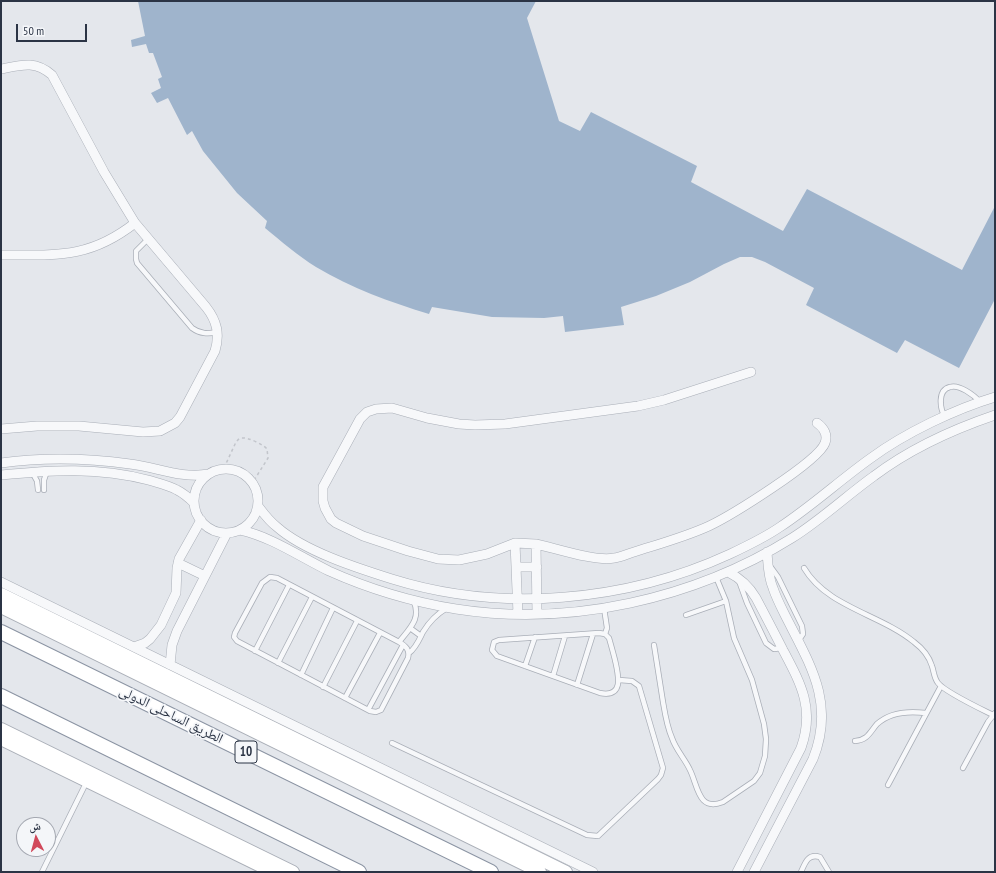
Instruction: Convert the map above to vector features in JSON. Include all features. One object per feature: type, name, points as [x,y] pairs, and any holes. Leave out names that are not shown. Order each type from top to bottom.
[{"type":"highway","name":"الطريق الساحلى الدولى","points":[[1,632],[491,872]]},
{"type":"highway","points":[[1,696],[359,872]]},
{"type":"main road","points":[[1,594],[132,652],[524,845],[566,872]]},
{"type":"main road","points":[[1,608],[540,872]]},
{"type":"main road","points":[[1,729],[293,872]]},
{"type":"main road","points":[[1,739],[273,872]]},
{"type":"street","points":[[1,69],[29,64],[46,69],[52,75],[104,172],[135,223],[212,314],[218,332],[215,351],[180,417],[168,428],[152,432],[79,426],[37,426],[1,429]]},
{"type":"street","points":[[1,255],[73,253],[90,249],[111,240],[135,223]]},
{"type":"street","points":[[751,372],[664,400],[638,406],[505,424],[459,424],[427,418],[392,408],[376,408],[367,412],[360,419],[324,487],[323,501],[325,508],[336,523],[362,536],[438,559],[459,560],[487,554],[515,543],[536,544],[589,557],[612,559],[702,530],[742,508],[798,470],[824,446],[826,442],[825,431],[822,426],[817,423]]},
{"type":"street","points":[[258,506],[270,521],[297,541],[362,569],[408,584],[436,591],[476,596],[537,598],[595,594],[660,580],[715,561],[762,538],[811,506],[884,449],[906,436],[945,417],[995,397]]},
{"type":"street","points":[[240,530],[252,520],[258,506],[258,498],[253,482],[247,476],[232,469],[224,468],[216,470],[202,479],[194,494],[194,503],[197,515],[212,530],[227,533],[240,530],[261,535],[330,571],[358,583],[413,600],[476,611],[537,614],[604,608],[665,594],[722,574],[767,552],[806,528],[873,476],[908,453],[948,432],[995,415]]},
{"type":"street","points":[[1,463],[63,458],[99,459],[135,464],[196,476],[209,474]]},
{"type":"street","points":[[1,475],[66,470],[132,476],[167,485],[185,495],[194,503]]},
{"type":"street","points":[[167,485],[170,472]]},
{"type":"street","points":[[797,516],[806,528]]},
{"type":"street","points":[[132,652],[146,643],[162,624],[176,593],[178,563],[181,554],[201,520]]},
{"type":"street","points":[[170,665],[170,655],[174,638],[227,533]]},
{"type":"street","points":[[515,543],[518,614]]},
{"type":"street","points":[[536,544],[537,614]]},
{"type":"street","points":[[754,872],[813,759],[818,748],[822,725],[819,690],[816,679],[773,588],[767,552]]},
{"type":"street","points":[[715,561],[722,574],[738,578],[752,591],[800,682],[807,711],[804,740],[737,872]]},
{"type":"street","points":[[178,563],[205,576]]},
{"type":"street","points":[[516,567],[537,567]]},
{"type":"street","points":[[660,580],[665,594]]},
{"type":"street","points":[[1,582],[132,652],[170,665],[524,845],[593,872]]},
{"type":"street","points":[[782,648],[798,641]]},
{"type":"street","points":[[774,800],[788,808]]},
{"type":"lane","points":[[148,239],[136,251],[136,259],[138,263],[192,328],[206,334],[218,332]]},
{"type":"lane","points":[[945,417],[941,408],[940,400],[944,390],[949,387],[955,387],[969,392],[980,402]]},
{"type":"lane","points":[[44,490],[46,471]]},
{"type":"lane","points":[[32,472],[37,481],[38,490]]},
{"type":"lane","points":[[804,568],[814,583],[824,592],[914,642],[929,658],[935,678],[941,686],[994,714],[963,768]]},
{"type":"lane","points":[[654,645],[664,709],[672,740],[690,769],[700,797],[710,803],[719,804],[757,777],[762,769],[766,747],[765,732],[755,691],[732,632],[722,574]]},
{"type":"lane","points":[[409,653],[407,648],[401,644],[273,577],[264,580],[235,632],[234,637],[237,641],[323,687],[368,710],[376,712],[383,708],[409,653],[415,648],[431,621],[448,607]]},
{"type":"lane","points":[[255,651],[289,585]]},
{"type":"lane","points":[[278,663],[312,597]]},
{"type":"lane","points":[[368,710],[401,644],[416,619],[417,615],[413,600]]},
{"type":"lane","points":[[686,615],[726,601]]},
{"type":"lane","points":[[301,675],[333,608]]},
{"type":"lane","points":[[604,608],[607,628],[605,634]]},
{"type":"lane","points":[[323,687],[357,621]]},
{"type":"lane","points":[[410,628],[421,636]]},
{"type":"lane","points":[[345,698],[380,633]]},
{"type":"lane","points":[[577,685],[593,634]]},
{"type":"lane","points":[[605,634],[610,640],[619,680],[616,688],[609,694],[604,694],[577,685],[525,666],[495,654],[492,650],[493,644],[499,640],[605,634]]},
{"type":"lane","points":[[553,676],[565,636]]},
{"type":"lane","points":[[525,666],[535,637]]},
{"type":"lane","points":[[392,743],[587,835],[598,836],[658,779],[663,768],[639,686],[632,681],[619,680]]},
{"type":"lane","points":[[888,785],[941,686]]},
{"type":"lane","points":[[855,741],[866,738],[878,724],[888,718],[910,712],[926,714]]},
{"type":"lane","points":[[42,872],[87,781]]},
{"type":"lane","points":[[801,872],[808,858],[814,855],[820,857],[829,872]]},
{"type":"path","points":[[224,468],[236,442],[239,439],[245,438],[263,445],[267,449],[268,456],[253,482]]},
{"type":"water","points":[[138,1],[536,1],[527,18],[559,121],[580,131],[591,112],[697,166],[691,182],[783,231],[807,189],[962,270],[995,206],[995,299],[959,368],[905,340],[897,353],[806,305],[814,288],[765,262],[752,257],[740,257],[690,282],[656,296],[621,307],[624,325],[565,332],[563,316],[544,318],[492,317],[432,307],[429,314],[400,305],[329,275],[303,258],[265,228],[267,221],[237,193],[203,151],[192,131],[187,135],[168,98],[157,103],[151,93],[161,88],[158,79],[162,77],[153,53],[149,53],[146,44],[132,47],[131,40],[145,36]]}]
